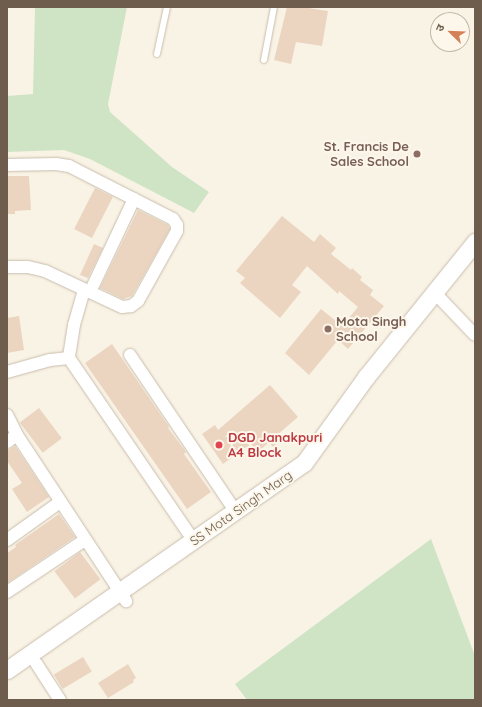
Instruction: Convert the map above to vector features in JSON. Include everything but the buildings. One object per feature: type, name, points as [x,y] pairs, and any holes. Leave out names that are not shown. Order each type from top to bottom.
[{"type":"street","points":[[7,165],[56,164],[69,166],[173,219],[177,225],[177,231],[138,301],[131,306],[122,307],[45,271],[27,267],[7,267]]},
{"type":"street","points":[[134,199],[87,291],[74,325],[69,358],[194,541]]},
{"type":"street","name":"SS Mota Singh Marg","points":[[7,670],[123,597],[310,473],[475,242]]},
{"type":"street","name":"SS Mota Singh Marg","points":[[7,682],[36,663],[194,541],[304,463],[366,377],[438,295],[475,260]]},
{"type":"street","points":[[438,295],[475,335]]},
{"type":"street","points":[[130,356],[236,512]]},
{"type":"street","points":[[7,372],[50,360],[69,358]]},
{"type":"street","points":[[7,415],[17,435],[123,597]]},
{"type":"street","points":[[7,442],[17,435]]},
{"type":"street","points":[[7,540],[60,502]]},
{"type":"street","points":[[7,592],[85,540]]},
{"type":"street","points":[[36,663],[60,700]]},
{"type":"lane","points":[[157,54],[167,7]]},
{"type":"lane","points":[[264,60],[274,7]]},
{"type":"green space","points":[[35,7],[127,7],[108,104],[110,112],[172,167],[209,192],[194,213],[90,159],[64,150],[7,152],[7,96],[33,94]]},
{"type":"green space","points":[[431,539],[475,656],[475,700],[247,700],[235,684]]},
{"type":"place","name":"St. Francis De Sales School","points":[[417,154]]},
{"type":"place","name":"Mota Singh School","points":[[328,329]]},
{"type":"place","name":"DGD Janakpuri A4 Block","points":[[219,445]]}]
